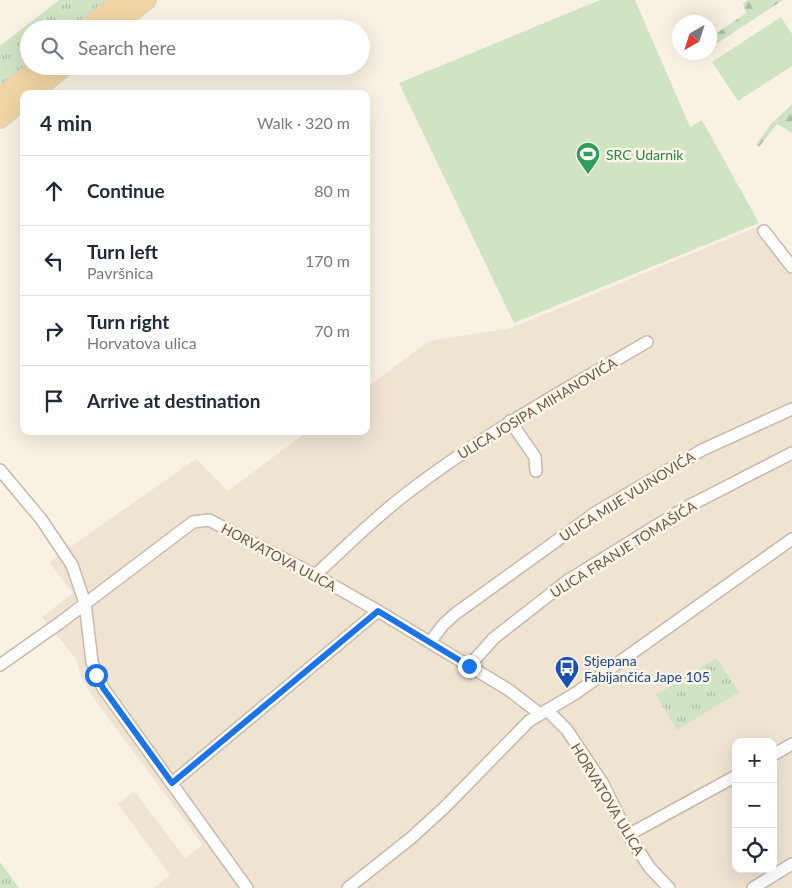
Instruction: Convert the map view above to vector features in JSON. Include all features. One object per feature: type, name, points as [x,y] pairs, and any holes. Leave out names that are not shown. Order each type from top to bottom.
[{"type":"main road","points":[[96,20],[120,0]]},
{"type":"main road","points":[[122,20],[147,0]]},
{"type":"main road","points":[[0,98],[28,75]]},
{"type":"main road","points":[[36,90],[54,75]]},
{"type":"main road","points":[[0,118],[20,102]]},
{"type":"street","points":[[764,231],[792,267]]},
{"type":"street","name":"ULICA JOSIPA MIHANOVIĆA","points":[[315,575],[404,495],[452,460],[510,421],[647,342]]},
{"type":"street","name":"ULICA MIJE VUJNOVIĆA","points":[[430,642],[454,614],[595,513],[702,450],[792,409]]},
{"type":"street","points":[[510,421],[535,457],[536,470]]},
{"type":"street","name":"ULICA FRANJE TOMAŠIĆA","points":[[469,666],[494,638],[567,581],[686,508],[792,453]]},
{"type":"street","points":[[0,470],[41,519],[72,566],[84,603],[92,662],[103,688],[247,888]]},
{"type":"street","name":"HORVATOVA ULICA","points":[[0,665],[193,522],[208,520],[315,575],[378,611],[544,712],[567,730],[603,784],[628,835],[650,868],[669,888]]},
{"type":"street","points":[[348,888],[411,838],[445,807],[529,721],[584,688],[792,539]]},
{"type":"street","points":[[172,783],[378,611]]},
{"type":"street","points":[[777,753],[792,744]]},
{"type":"street","points":[[628,835],[732,778]]},
{"type":"street","points":[[752,888],[792,864]]},
{"type":"shaded area","points":[[757,227],[792,275],[792,888],[153,888],[170,875],[118,804],[134,791],[185,858],[203,845],[92,696],[81,677],[77,660],[42,617],[73,593],[49,562],[196,459],[228,491],[303,435],[370,435],[370,385],[429,341],[511,328]]},
{"type":"green space","points":[[59,0],[106,0],[82,20],[33,20]]},
{"type":"green space","name":"SRC Udarnik","points":[[600,0],[635,0],[690,127],[702,120],[759,223],[514,323],[399,83]]},
{"type":"green space","points":[[747,0],[783,0],[717,43],[717,33],[746,13],[743,4]]},
{"type":"green space","points":[[781,17],[792,34],[792,66],[738,101],[712,62]]},
{"type":"green space","points":[[20,30],[20,70],[0,87],[0,46]]},
{"type":"green space","points":[[792,104],[792,133],[777,124],[759,147],[756,145],[770,125]]},
{"type":"green space","points":[[716,658],[739,692],[677,730],[656,695]]},
{"type":"green space","points":[[0,862],[19,888],[0,888]]},
{"type":"place","name":"SRC Udarnik","points":[[588,175]]},
{"type":"place","name":"Stjepana Fabijančića Jape 105","points":[[567,689]]},
{"type":"route","points":[[96,675],[103,688],[172,783],[378,611],[469,666]]}]
